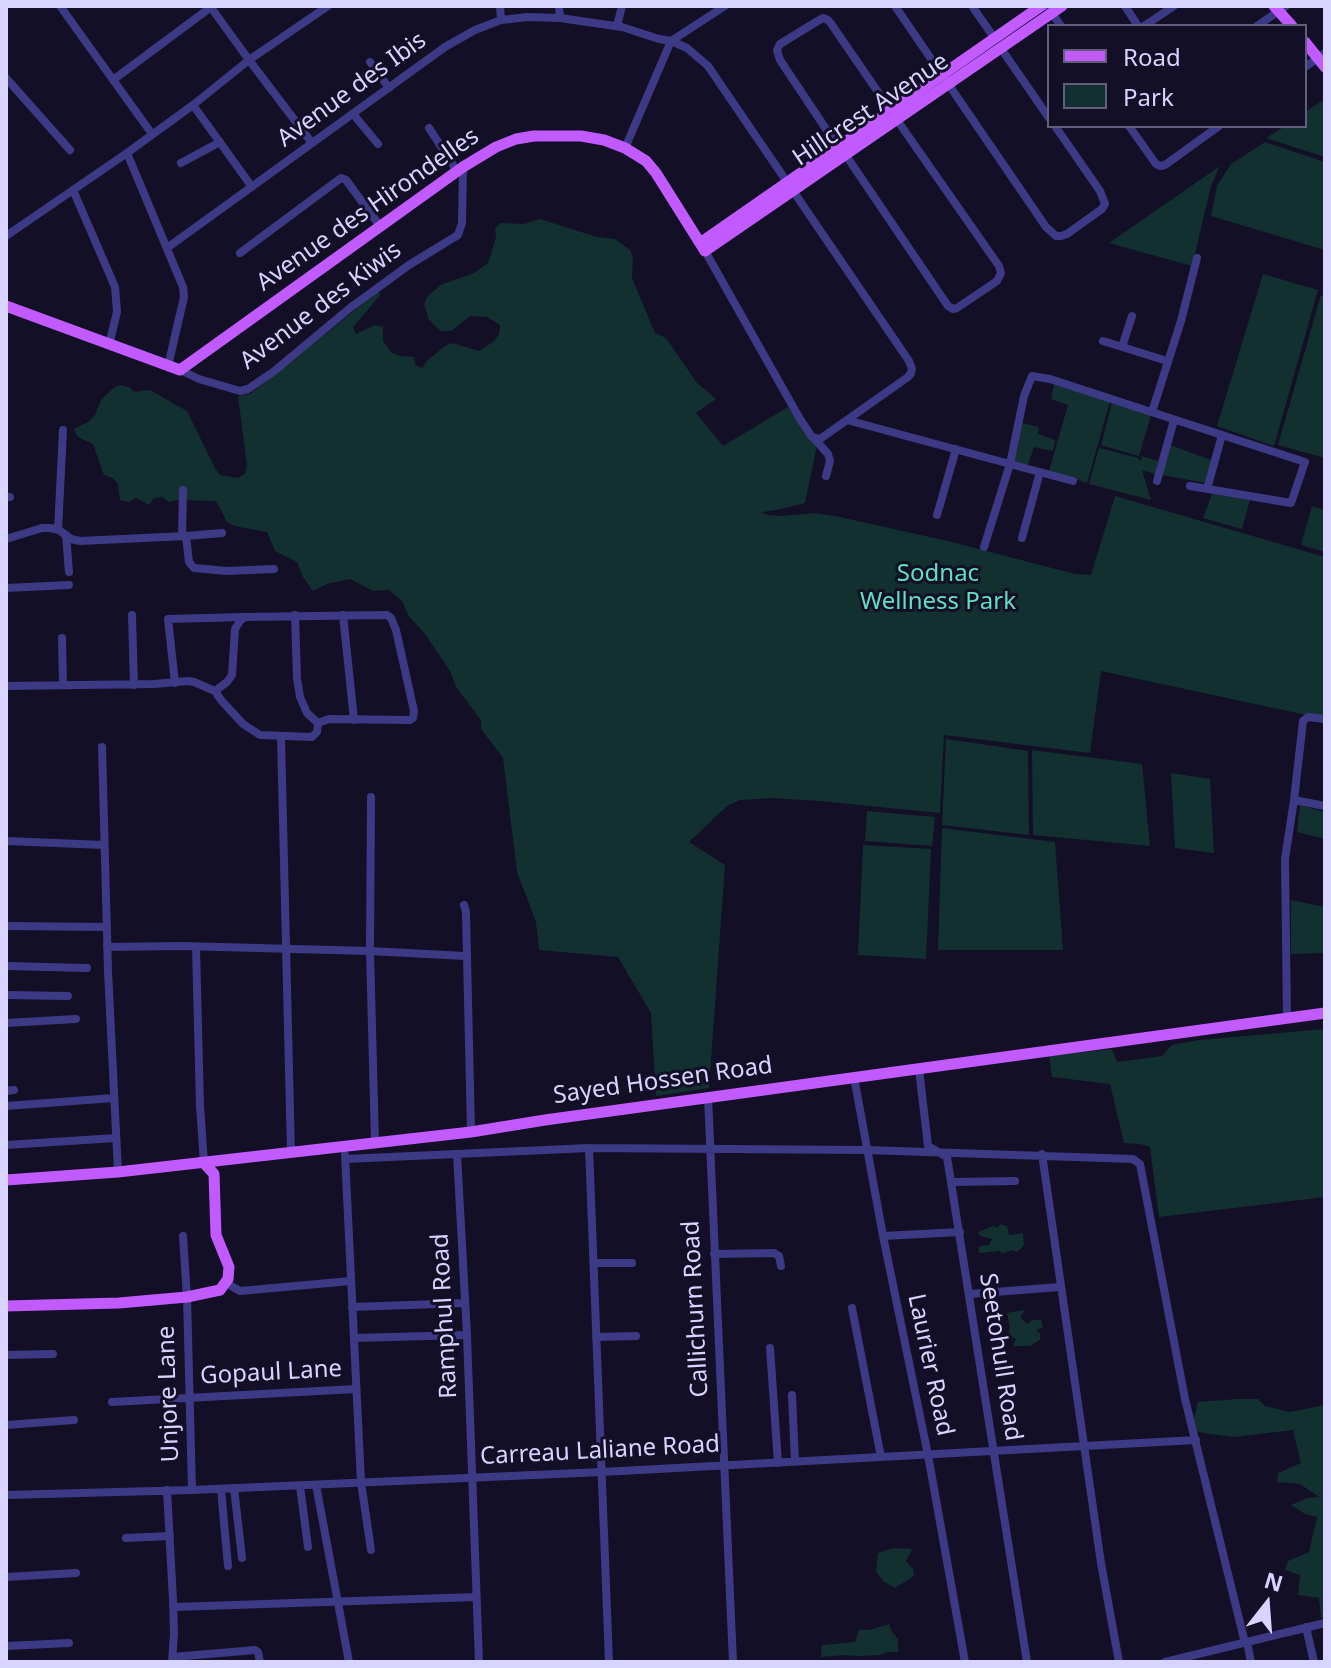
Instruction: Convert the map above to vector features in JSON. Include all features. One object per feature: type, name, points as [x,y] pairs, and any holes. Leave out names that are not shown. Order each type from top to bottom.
[{"type":"main road","name":"Hillcrest Avenue","points":[[703,247],[1051,8]]},
{"type":"main road","points":[[1307,44],[1323,59]]},
{"type":"main road","name":"Avenue des Hirondelles","points":[[174,368],[460,169],[516,139],[558,134],[604,140],[625,148],[646,161],[656,173],[703,247]]},
{"type":"main road","name":"Avenue des Kiwis","points":[[6,306],[174,368]]},
{"type":"main road","name":"Sayed Hossen Road","points":[[6,1180],[118,1172],[471,1132],[1325,1013]]},
{"type":"main road","points":[[6,1306],[119,1303],[215,1292],[230,1275],[216,1235],[214,1174],[227,1160]]},
{"type":"main road","points":[[204,1163],[214,1174]]},
{"type":"street","points":[[60,6],[152,134]]},
{"type":"street","points":[[113,80],[211,6],[312,143]]},
{"type":"street","points":[[6,236],[127,153],[249,60],[328,6]]},
{"type":"street","points":[[500,6],[501,20]]},
{"type":"street","points":[[559,6],[560,18]]},
{"type":"street","points":[[617,26],[622,6]]},
{"type":"street","points":[[625,148],[671,41],[725,6]]},
{"type":"street","points":[[895,6],[1046,227],[1056,236],[1061,236],[1102,209],[1105,199],[1056,128]]},
{"type":"street","points":[[972,6],[1047,115]]},
{"type":"street","points":[[1125,6],[1137,24]]},
{"type":"street","points":[[1147,24],[1174,6]]},
{"type":"street","points":[[1260,24],[1280,8]]},
{"type":"street","name":"Avenue des Ibis","points":[[167,248],[445,47],[475,30],[501,20],[528,17],[617,26],[687,48],[708,66],[912,369],[908,377],[847,420]]},
{"type":"street","points":[[823,18],[828,20],[894,115],[999,266],[1001,273],[997,281],[957,308],[948,306],[780,60],[777,50],[780,44],[823,18]]},
{"type":"street","points":[[370,62],[389,88]]},
{"type":"street","points":[[6,78],[70,150]]},
{"type":"street","points":[[193,105],[252,187]]},
{"type":"street","points":[[353,114],[378,144]]},
{"type":"street","points":[[429,128],[460,169]]},
{"type":"street","points":[[1130,128],[1160,166],[1213,128]]},
{"type":"street","points":[[181,163],[220,142]]},
{"type":"street","points":[[127,153],[181,279],[184,297],[174,368]]},
{"type":"street","name":"Avenue des Kiwis","points":[[174,368],[240,391],[273,372],[350,308],[409,265],[458,235],[462,223],[460,169]]},
{"type":"street","points":[[240,253],[341,178],[346,180],[380,226]]},
{"type":"street","points":[[73,190],[115,287],[117,312],[109,345]]},
{"type":"street","name":"Avenue des Hirondelles","points":[[703,247],[800,419],[828,454],[830,461],[826,476]]},
{"type":"street","points":[[1152,412],[1197,258]]},
{"type":"street","points":[[1122,347],[1132,316]]},
{"type":"street","points":[[1103,341],[1167,361]]},
{"type":"street","points":[[984,547],[1010,464],[1024,396],[1032,376],[1050,379],[1305,462],[1291,503],[1190,486]]},
{"type":"street","points":[[816,438],[847,420],[1073,481]]},
{"type":"street","points":[[1157,481],[1174,420]]},
{"type":"street","points":[[63,430],[62,532],[69,572]]},
{"type":"street","points":[[1207,489],[1222,435]]},
{"type":"street","points":[[937,515],[956,449]]},
{"type":"street","points":[[1022,538],[1040,472]]},
{"type":"street","points":[[183,490],[184,536],[189,562],[194,568],[227,571],[274,569]]},
{"type":"street","points":[[6,539],[42,528],[62,532],[71,539],[94,542],[222,533]]},
{"type":"street","points":[[6,588],[69,585]]},
{"type":"street","points":[[132,615],[134,685]]},
{"type":"street","points":[[295,615],[298,688],[307,713],[318,723]]},
{"type":"street","points":[[343,615],[354,720]]},
{"type":"street","points":[[175,683],[168,619],[387,615],[396,630],[415,715],[410,720],[329,719],[318,723]]},
{"type":"street","points":[[215,691],[232,675],[235,629],[245,617]]},
{"type":"street","points":[[62,638],[63,685]]},
{"type":"street","points":[[6,686],[194,682],[215,691],[243,724],[260,735],[312,737],[317,732],[318,723]]},
{"type":"street","points":[[1287,1018],[1285,859],[1303,721],[1308,717],[1325,719]]},
{"type":"street","points":[[281,737],[291,1153]]},
{"type":"street","points":[[102,747],[107,947],[118,1172]]},
{"type":"street","points":[[371,797],[370,951],[375,1142]]},
{"type":"street","points":[[1294,800],[1325,806]]},
{"type":"street","points":[[6,841],[104,845]]},
{"type":"street","points":[[464,905],[471,1132]]},
{"type":"street","points":[[6,926],[107,927]]},
{"type":"street","points":[[107,947],[370,951],[465,956]]},
{"type":"street","points":[[196,947],[204,1163]]},
{"type":"street","points":[[6,966],[87,968]]},
{"type":"street","points":[[6,995],[68,996]]},
{"type":"street","points":[[6,1023],[76,1019]]},
{"type":"street","name":"Seetohull Road","points":[[919,1069],[928,1146],[947,1157],[952,1182],[1027,1662]]},
{"type":"street","name":"Laurier Road","points":[[854,1077],[965,1662]]},
{"type":"street","name":"Callichurn Road","points":[[708,1097],[733,1662]]},
{"type":"street","points":[[6,1106],[114,1098]]},
{"type":"street","points":[[6,1145],[116,1138]]},
{"type":"street","points":[[345,1146],[361,1482],[371,1550]]},
{"type":"street","points":[[589,1148],[609,1662]]},
{"type":"street","points":[[346,1159],[589,1148],[867,1150],[1133,1159],[1140,1164],[1191,1430],[1251,1662]]},
{"type":"street","name":"Ramphul Road","points":[[457,1154],[479,1662]]},
{"type":"street","points":[[1042,1154],[1105,1587],[1119,1662]]},
{"type":"street","points":[[952,1182],[1015,1181]]},
{"type":"street","points":[[883,1236],[960,1232]]},
{"type":"street","name":"Unjore Lane","points":[[183,1236],[192,1490]]},
{"type":"street","points":[[714,1254],[774,1253],[780,1257],[781,1266]]},
{"type":"street","points":[[594,1263],[632,1263]]},
{"type":"street","points":[[226,1283],[240,1291],[351,1281]]},
{"type":"street","points":[[969,1294],[1060,1287]]},
{"type":"street","points":[[352,1307],[465,1303]]},
{"type":"street","points":[[852,1308],[881,1457]]},
{"type":"street","points":[[354,1338],[467,1335]]},
{"type":"street","points":[[596,1337],[636,1336]]},
{"type":"street","points":[[770,1348],[778,1463]]},
{"type":"street","points":[[6,1355],[53,1354]]},
{"type":"street","name":"Gopaul Lane","points":[[112,1402],[356,1389]]},
{"type":"street","points":[[792,1395],[795,1462]]},
{"type":"street","points":[[6,1425],[74,1420]]},
{"type":"street","name":"Carreau Laliane Road","points":[[6,1495],[300,1486],[1196,1440]]},
{"type":"street","points":[[316,1485],[349,1662]]},
{"type":"street","points":[[300,1486],[308,1547]]},
{"type":"street","points":[[234,1488],[242,1558]]},
{"type":"street","points":[[221,1489],[228,1566]]},
{"type":"street","points":[[167,1490],[174,1607],[172,1660],[255,1650],[259,1657]]},
{"type":"street","points":[[126,1538],[170,1536]]},
{"type":"street","points":[[6,1577],[76,1573]]},
{"type":"street","points":[[174,1607],[476,1597]]},
{"type":"street","points":[[1165,1662],[1325,1623]]},
{"type":"street","points":[[1306,1627],[1314,1662]]},
{"type":"street","points":[[6,1646],[69,1643]]},
{"type":"green space","points":[[1325,99],[1325,157],[1266,138],[1282,128],[1307,128],[1307,111]]},
{"type":"green space","points":[[1265,142],[1325,162],[1325,250],[1211,216],[1217,186],[1231,164]]},
{"type":"green space","points":[[1220,166],[1211,186],[1192,266],[1109,243]]},
{"type":"green space","name":"Sodnac Wellness Park","points":[[540,219],[597,237],[615,239],[630,250],[633,257],[632,278],[655,333],[666,338],[697,383],[716,399],[696,413],[723,446],[788,407],[817,445],[805,503],[762,512],[768,515],[814,513],[835,516],[1075,574],[1091,575],[1115,496],[1325,557],[1325,719],[1101,671],[1090,753],[944,735],[940,813],[773,798],[740,800],[727,806],[689,842],[725,865],[709,1088],[656,1096],[651,1013],[618,957],[539,950],[536,922],[517,872],[503,758],[481,729],[481,720],[456,687],[450,671],[425,634],[408,615],[402,601],[389,590],[373,591],[350,579],[313,591],[297,562],[275,551],[267,532],[227,522],[216,501],[169,502],[162,497],[154,498],[149,505],[136,498],[129,502],[120,500],[118,484],[104,475],[93,444],[78,437],[74,429],[95,415],[101,400],[112,389],[120,385],[134,392],[150,390],[187,411],[220,475],[238,478],[245,474],[247,466],[238,396],[250,394],[378,292],[381,294],[353,327],[356,334],[375,325],[383,327],[383,341],[392,353],[414,357],[415,365],[422,368],[445,346],[453,343],[479,351],[493,342],[499,334],[500,325],[487,317],[470,316],[451,331],[441,331],[429,320],[424,304],[440,285],[474,273],[488,263],[496,238],[495,229],[500,223],[524,224]]},
{"type":"green space","points":[[1263,274],[1318,290],[1274,446],[1217,426]]},
{"type":"green space","points":[[1321,295],[1325,296],[1325,458],[1278,445]]},
{"type":"green space","points":[[1054,384],[1110,401],[1087,483],[1049,471],[1068,405],[1051,399]]},
{"type":"green space","points":[[1112,403],[1151,415],[1139,456],[1101,445]]},
{"type":"green space","points":[[1022,423],[1039,427],[1038,434],[1055,440],[1053,451],[1034,447],[1028,465],[1012,461]]},
{"type":"green space","points":[[1170,445],[1211,460],[1206,483],[1162,475]]},
{"type":"green space","points":[[1099,448],[1140,461],[1142,456],[1159,461],[1155,474],[1142,470],[1151,500],[1089,484]]},
{"type":"green space","points":[[1212,494],[1250,500],[1242,529],[1203,518]]},
{"type":"green space","points":[[1312,506],[1325,510],[1325,552],[1301,545]]},
{"type":"green space","points":[[946,739],[1028,751],[1029,835],[942,825]]},
{"type":"green space","points":[[1032,750],[1142,764],[1150,846],[1033,835]]},
{"type":"green space","points":[[1171,773],[1210,779],[1214,853],[1175,848]]},
{"type":"green space","points":[[1300,805],[1325,812],[1325,839],[1297,832]]},
{"type":"green space","points":[[867,811],[935,817],[932,846],[865,841]]},
{"type":"green space","points":[[942,828],[1055,842],[1063,950],[938,950]]},
{"type":"green space","points":[[863,845],[931,849],[926,959],[858,955]]},
{"type":"green space","points":[[1291,900],[1325,907],[1325,953],[1291,954]]},
{"type":"green space","points":[[1325,1029],[1325,1197],[1159,1217],[1150,1147],[1124,1143],[1110,1084],[1052,1077],[1049,1056],[1112,1049],[1117,1062],[1162,1056],[1172,1045],[1199,1040]]},
{"type":"green space","points":[[1001,1224],[1007,1226],[1009,1235],[1023,1233],[1024,1245],[1017,1252],[978,1252],[980,1246],[989,1245],[992,1239],[980,1236],[978,1232],[994,1226],[997,1228]]},
{"type":"green space","points":[[1025,1310],[1020,1317],[1027,1324],[1032,1320],[1041,1320],[1043,1328],[1036,1330],[1040,1333],[1040,1340],[1030,1346],[1013,1346],[1016,1339],[1008,1334],[1007,1313]]},
{"type":"green space","points":[[1258,1399],[1265,1406],[1290,1412],[1325,1405],[1325,1617],[1321,1618],[1319,1598],[1298,1595],[1300,1575],[1285,1570],[1288,1561],[1309,1552],[1317,1517],[1291,1505],[1319,1497],[1300,1484],[1277,1482],[1278,1473],[1301,1463],[1293,1430],[1234,1437],[1191,1430],[1198,1402]]},
{"type":"green space","points":[[893,1548],[912,1549],[906,1561],[913,1569],[914,1576],[895,1588],[884,1582],[876,1571],[878,1553]]},
{"type":"green space","points":[[889,1624],[898,1639],[898,1652],[821,1657],[822,1645],[855,1642],[859,1630]]}]
